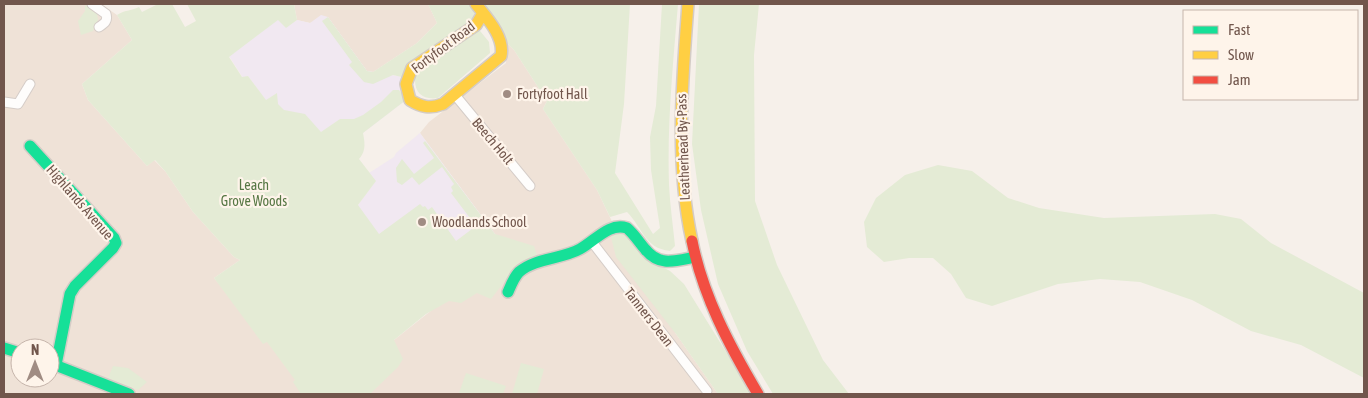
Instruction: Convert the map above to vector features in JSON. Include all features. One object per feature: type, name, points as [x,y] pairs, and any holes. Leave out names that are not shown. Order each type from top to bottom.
[{"type":"main road","name":"Leatherhead By-Pass","points":[[688,4],[681,90],[681,175],[684,203],[695,257],[707,294],[722,330],[758,394]]},
{"type":"main road","name":"Fortyfoot Road","points":[[479,8],[503,46],[501,56],[443,104],[435,108],[426,108],[410,100],[407,93],[407,75],[412,68],[476,24],[479,8]]},
{"type":"main road","name":"Highlands Avenue","points":[[30,146],[114,238],[116,243],[74,286],[70,294],[59,338]]},
{"type":"main road","points":[[508,292],[514,279],[520,272],[530,266],[571,254],[592,242],[609,229],[621,226],[626,227],[632,232],[651,257],[657,260],[671,262],[695,257]]},
{"type":"main road","points":[[60,367],[130,394]]},
{"type":"street","points":[[92,4],[106,14],[107,19],[105,23],[99,27]]},
{"type":"street","points":[[4,102],[18,104],[30,84]]},
{"type":"street","name":"Beech Holt","points":[[454,95],[530,186]]},
{"type":"street","name":"Tanners Dean","points":[[592,242],[707,391]]},
{"type":"shaded area","points":[[4,4],[101,4],[117,15],[132,40],[82,84],[88,100],[147,166],[154,160],[165,171],[193,212],[234,257],[240,260],[214,278],[266,341],[374,356],[505,252],[495,234],[420,133],[429,122],[506,63],[507,43],[514,50],[547,101],[543,109],[597,190],[617,232],[676,334],[718,394],[4,394]]},
{"type":"shaded area","points":[[294,4],[428,4],[437,23],[417,43],[373,72],[367,71],[328,17],[310,23],[297,20]]},
{"type":"shaded area","points":[[321,15],[328,17],[367,71],[403,77],[406,100],[363,133],[311,144],[271,97],[266,101],[248,76],[243,78],[229,56],[278,19],[286,27],[297,20],[310,23]]},
{"type":"shaded area","name":"Woodlands School","points":[[420,133],[495,234],[426,314],[352,214],[375,181],[369,173],[394,157],[396,153]]},
{"type":"green space","name":"Leach Grove Woods","points":[[158,4],[172,4],[185,27],[196,21],[187,4],[294,4],[297,20],[286,28],[278,20],[229,57],[242,77],[248,76],[266,100],[277,93],[278,104],[284,110],[305,114],[321,132],[340,119],[354,119],[363,115],[381,102],[393,90],[399,90],[406,100],[363,133],[364,147],[359,159],[376,181],[358,205],[379,234],[420,204],[428,210],[432,207],[456,241],[476,226],[451,193],[453,191],[451,187],[454,184],[442,167],[419,185],[412,177],[402,185],[397,182],[396,168],[402,159],[414,174],[434,158],[423,143],[425,141],[495,234],[534,246],[537,256],[511,273],[491,299],[477,293],[461,303],[449,301],[426,314],[394,340],[403,359],[398,367],[370,394],[301,394],[293,382],[295,380],[267,342],[263,344],[214,278],[240,260],[234,257],[193,212],[165,171],[155,160],[147,166],[88,100],[82,84],[132,40],[117,15],[139,7],[142,12]]},
{"type":"green space","points":[[428,4],[469,4],[475,12],[472,21],[489,42],[490,53],[438,98],[428,98],[421,95],[415,85],[415,80],[393,75],[373,84],[364,82],[349,65],[352,62],[322,21],[328,17],[367,71],[373,72],[417,43],[437,23]]},
{"type":"green space","points":[[480,4],[630,4],[624,104],[615,173],[653,234],[660,228],[651,170],[650,137],[656,106],[662,4],[678,4],[669,139],[669,185],[675,246],[670,251],[661,249],[649,242],[627,212],[610,217],[597,190],[543,109],[547,101],[514,50]]},
{"type":"green space","points":[[699,4],[759,4],[754,55],[755,201],[777,265],[823,360],[849,394],[773,394],[747,351],[718,284],[701,210],[692,144]]},
{"type":"green space","points":[[85,5],[97,14],[98,20],[93,31],[81,35],[78,21],[85,11]]},
{"type":"green space","points":[[938,165],[972,171],[1008,198],[1039,208],[1104,218],[1215,214],[1241,219],[1271,243],[1364,293],[1364,378],[1301,345],[1251,331],[1192,300],[1140,282],[1100,279],[1058,284],[992,306],[966,298],[951,274],[933,258],[909,258],[884,262],[867,247],[864,222],[876,198],[905,175]]},
{"type":"green space","points":[[624,231],[651,261],[670,271],[684,284],[752,394],[718,394],[676,334],[616,257],[611,237],[617,232]]},
{"type":"green space","points":[[521,363],[544,369],[537,394],[512,394]]},
{"type":"green space","points":[[113,366],[128,368],[147,382],[138,390],[108,378]]},
{"type":"green space","points":[[466,373],[506,386],[503,394],[459,393]]},
{"type":"traffic: fast","points":[[30,146],[114,238],[116,243],[75,286],[70,294],[60,345]]},
{"type":"traffic: fast","points":[[508,292],[516,276],[525,267],[580,249],[602,233],[614,228],[627,228],[650,255],[656,258],[668,261],[695,257]]},
{"type":"traffic: fast","points":[[4,348],[10,350]]},
{"type":"traffic: fast","points":[[60,367],[129,394]]},
{"type":"traffic: slow","points":[[476,4],[490,22],[498,35],[502,49],[501,56],[443,104],[426,106],[410,100],[406,84],[412,68],[476,25],[483,13]]},
{"type":"traffic: slow","points":[[688,4],[681,123],[683,182],[692,241]]},
{"type":"traffic: jam","points":[[692,241],[703,281],[718,320],[758,394]]},
{"type":"place","name":"Fortyfoot Hall","points":[[507,94]]},
{"type":"place","name":"Woodlands School","points":[[422,222]]}]
